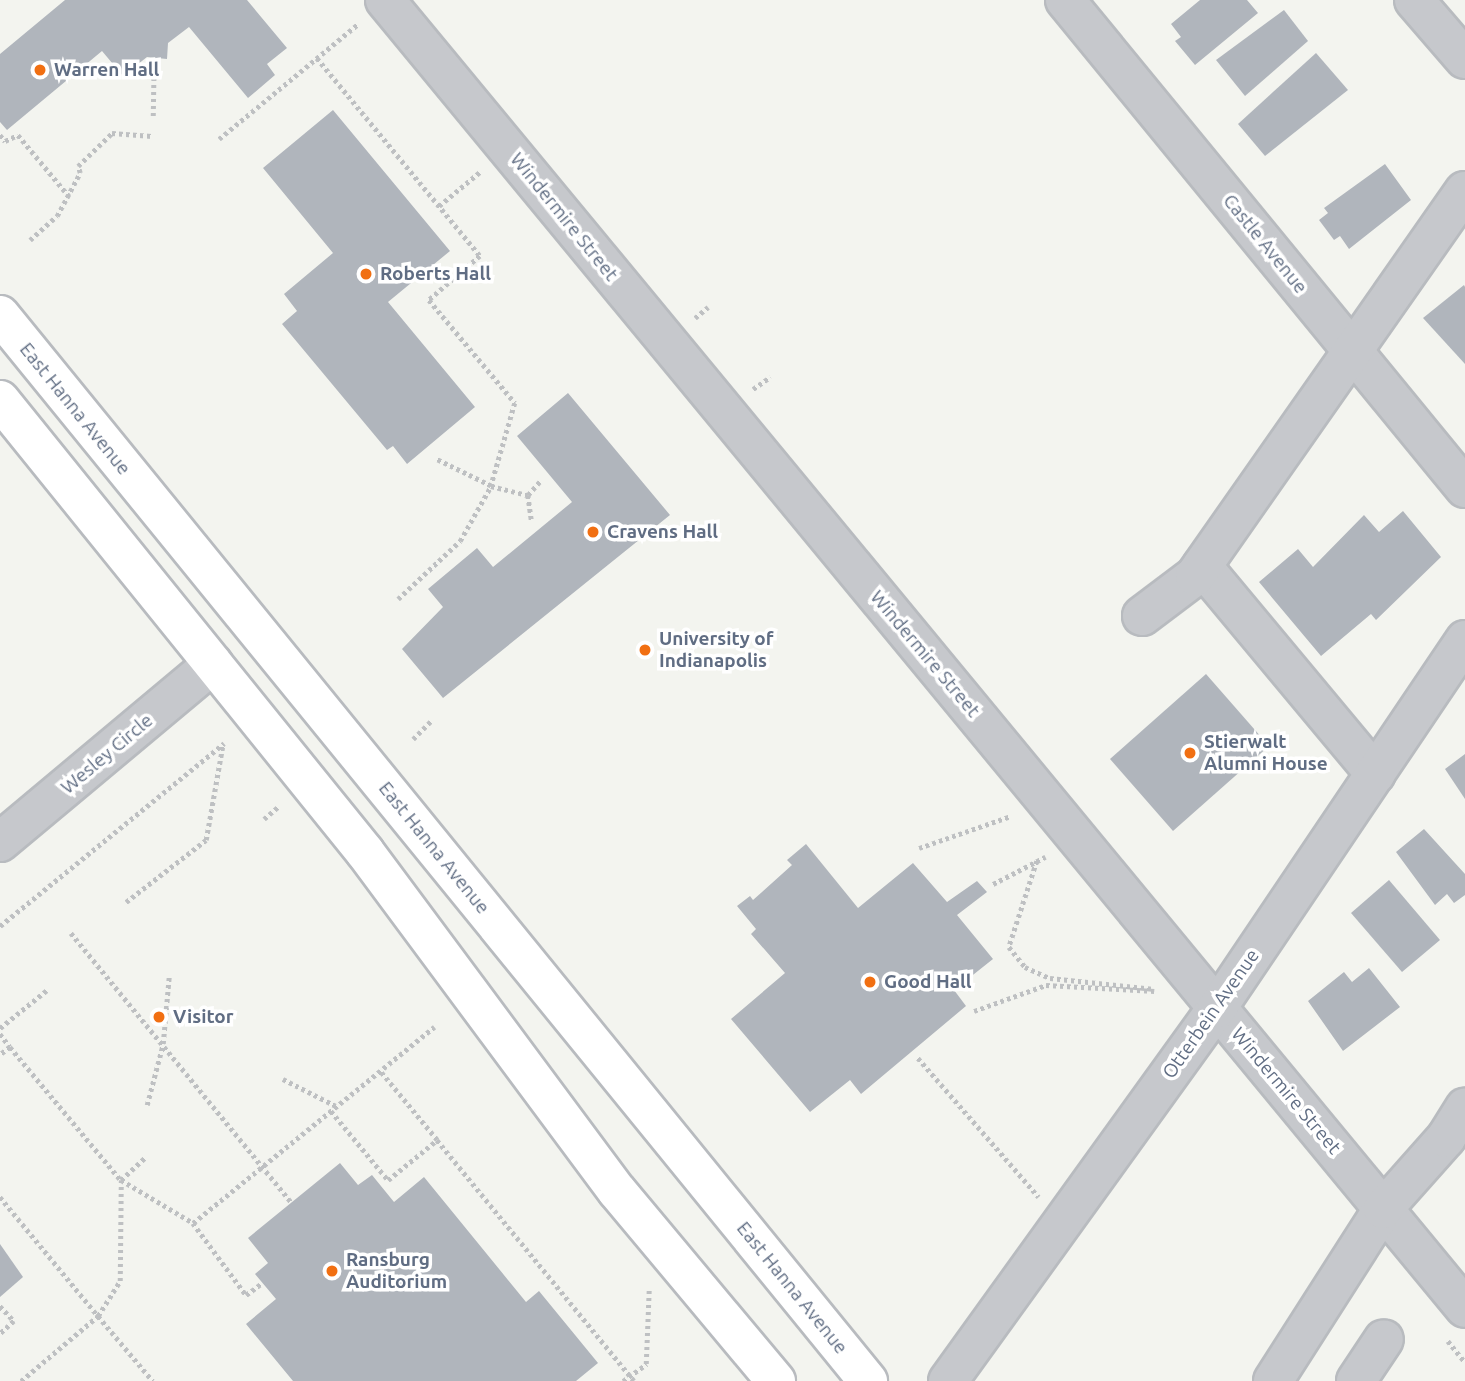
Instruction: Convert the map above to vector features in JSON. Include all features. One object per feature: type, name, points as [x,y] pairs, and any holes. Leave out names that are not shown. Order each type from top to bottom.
[{"type":"main road","name":"East Hanna Avenue","points":[[0,315],[868,1381]]},
{"type":"main road","points":[[0,400],[365,852],[617,1191],[776,1381]]},
{"type":"street","name":"Castle Avenue","points":[[1065,0],[1465,488]]},
{"type":"street","points":[[1414,0],[1465,59]]},
{"type":"street","name":"Windermire Street","points":[[385,1],[1465,1308]]},
{"type":"street","points":[[1142,616],[1202,566],[1465,191]]},
{"type":"street","points":[[1202,566],[1375,774]]},
{"type":"street","name":"Otterbein Avenue","points":[[948,1381],[1217,1008],[1465,640]]},
{"type":"street","name":"Wesley Circle","points":[[0,842],[213,664]]},
{"type":"street","points":[[1273,1381],[1383,1209],[1446,1138],[1465,1107]]},
{"type":"street","points":[[1356,1381],[1384,1339]]},
{"type":"path","points":[[219,139],[385,1]]},
{"type":"path","points":[[153,116],[154,58]]},
{"type":"path","points":[[317,58],[480,256],[429,300],[515,403],[491,486],[460,541],[398,598]]},
{"type":"path","points":[[30,240],[57,216],[80,173],[78,166],[112,133],[152,136]]},
{"type":"path","points":[[0,135],[5,141],[18,135],[69,196]]},
{"type":"path","points":[[439,206],[508,148]]},
{"type":"path","points":[[436,458],[491,486],[528,495]]},
{"type":"path","points":[[532,522],[528,495],[540,481]]},
{"type":"path","points":[[413,739],[432,720]]},
{"type":"path","points":[[0,926],[224,743],[206,840],[126,902]]},
{"type":"path","points":[[264,819],[279,806]]},
{"type":"path","points":[[919,848],[1016,814]]},
{"type":"path","points":[[993,884],[1049,855]]},
{"type":"path","points":[[974,1012],[1046,985],[1167,991],[1050,978],[1025,967],[1009,947],[1037,861]]},
{"type":"path","points":[[71,933],[292,1203]]},
{"type":"path","points":[[147,1105],[163,1044],[169,977]]},
{"type":"path","points":[[0,1028],[47,990]]},
{"type":"path","points":[[193,1223],[434,1027]]},
{"type":"path","points":[[0,1034],[121,1180],[193,1223],[246,1296],[262,1283]]},
{"type":"path","points":[[0,1055],[10,1047]]},
{"type":"path","points":[[918,1058],[1044,1203]]},
{"type":"path","points":[[380,1071],[634,1381]]},
{"type":"path","points":[[283,1079],[336,1106]]},
{"type":"path","points":[[331,1111],[388,1180],[437,1140]]},
{"type":"path","points":[[22,1381],[98,1316],[120,1281],[121,1180],[145,1158]]},
{"type":"path","points":[[0,1197],[153,1381]]},
{"type":"path","points":[[623,1381],[646,1364],[649,1287]]},
{"type":"path","points":[[0,1306],[15,1321],[0,1334]]},
{"type":"building","name":"Warren Hall","points":[[65,0],[247,0],[287,48],[267,64],[275,75],[248,98],[189,27],[168,43],[167,59],[147,57],[123,76],[102,51],[7,130],[0,122],[0,54]]},
{"type":"building","points":[[1200,0],[1247,0],[1258,13],[1195,65],[1175,41],[1181,37],[1171,24]]},
{"type":"building","points":[[1284,10],[1308,41],[1245,96],[1216,60]]},
{"type":"building","points":[[1316,53],[1348,90],[1265,156],[1238,124]]},
{"type":"building","name":"Roberts Hall","points":[[333,110],[450,251],[388,302],[475,407],[407,464],[393,446],[387,450],[282,324],[297,311],[284,294],[333,253],[263,168]]},
{"type":"building","points":[[1385,164],[1411,200],[1349,249],[1340,236],[1334,240],[1319,220],[1328,213],[1324,208]]},
{"type":"building","points":[[1464,285],[1465,287],[1465,364],[1423,318]]},
{"type":"building","name":"Cravens Hall","points":[[568,393],[670,515],[443,698],[402,649],[443,607],[428,589],[477,548],[493,567],[572,502],[517,436]]},
{"type":"building","points":[[1403,511],[1441,557],[1376,620],[1371,614],[1321,656],[1259,582],[1298,549],[1313,567],[1364,515],[1379,532]]},
{"type":"building","name":"Stierwalt Alumni House","points":[[1206,674],[1269,746],[1173,831],[1110,759]]},
{"type":"building","points":[[1465,754],[1465,799],[1445,769]]},
{"type":"building","points":[[1424,829],[1465,874],[1465,895],[1454,903],[1447,894],[1435,905],[1396,852]]},
{"type":"building","name":"Good Hall","points":[[806,844],[858,908],[913,863],[947,902],[977,881],[987,892],[957,915],[993,959],[954,990],[966,1006],[861,1094],[850,1080],[810,1112],[731,1019],[785,973],[751,934],[756,929],[737,906],[750,896],[753,900],[792,865],[787,860]]},
{"type":"building","points":[[1389,880],[1440,940],[1402,972],[1351,913]]},
{"type":"building","points":[[1369,968],[1400,1007],[1343,1051],[1308,1001],[1344,972],[1352,982]]},
{"type":"building","points":[[340,1163],[358,1185],[372,1175],[394,1202],[424,1177],[526,1302],[539,1291],[598,1363],[576,1381],[293,1381],[246,1324],[276,1299],[255,1274],[268,1263],[248,1238]]},
{"type":"building","points":[[0,1244],[23,1277],[0,1297]]},
{"type":"place","name":"Warren Hall","points":[[40,70]]},
{"type":"place","name":"Roberts Hall","points":[[366,274]]},
{"type":"place","name":"Cravens Hall","points":[[593,532]]},
{"type":"place","name":"University of Indianapolis","points":[[645,650]]},
{"type":"place","name":"Stierwalt Alumni House","points":[[1190,753]]},
{"type":"place","name":"Good Hall","points":[[870,982]]},
{"type":"place","name":"Visitor","points":[[159,1017]]},
{"type":"place","name":"Ransburg Auditorium","points":[[332,1271]]}]
